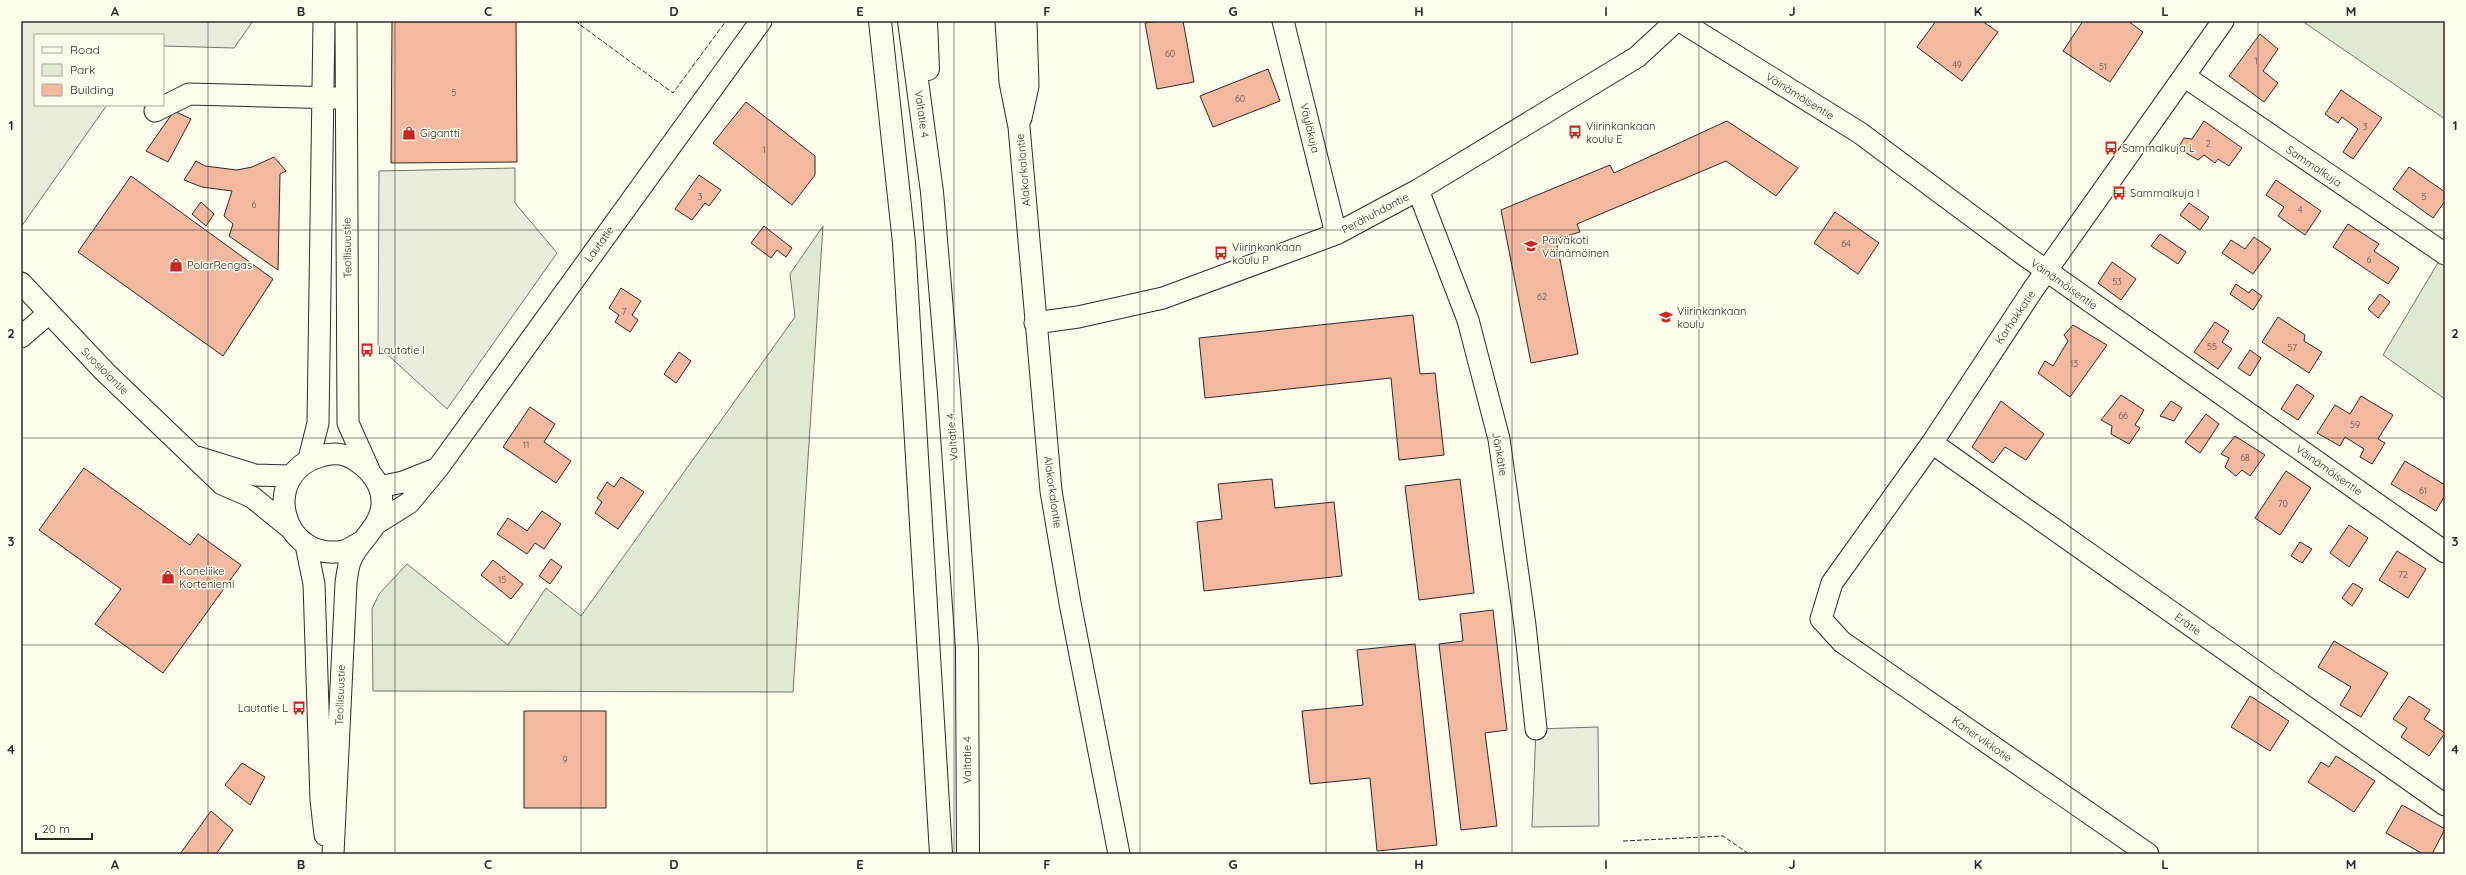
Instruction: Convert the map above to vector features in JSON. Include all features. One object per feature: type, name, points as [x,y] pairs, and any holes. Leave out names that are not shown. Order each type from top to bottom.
[{"type":"highway","points":[[880,21],[904,243],[941,854]]},
{"type":"highway","name":"Valtatie 4","points":[[909,21],[932,192],[967,649],[968,854]]},
{"type":"highway","points":[[926,21],[932,192]]},
{"type":"street","points":[[309,459],[318,423],[324,21]]},
{"type":"street","name":"Teollisuustie","points":[[346,21],[345,99],[348,423],[374,479]]},
{"type":"street","name":"Lautatie","points":[[377,523],[409,503],[438,468],[761,21]]},
{"type":"street","name":"Alakorkalontie","points":[[1006,21],[1010,82],[1019,126],[1035,323],[1051,491],[1073,619],[1119,854]]},
{"type":"street","name":"Alakorkalontie","points":[[1019,126],[1028,86],[1026,21]]},
{"type":"street","name":"Väyläkuja","points":[[1284,21],[1336,234]]},
{"type":"street","name":"Perähuhdantie","points":[[1035,323],[1078,317],[1163,298],[1336,234],[1418,190],[1637,57],[1676,21]]},
{"type":"street","name":"Väinämöisentie","points":[[1680,21],[1860,133],[2047,272],[2445,552]]},
{"type":"street","name":"Karhakkatie","points":[[1821,619],[1832,583],[1932,443],[2047,272],[2223,21]]},
{"type":"street","name":"Sammalkuja","points":[[2184,76],[2445,254]]},
{"type":"street","points":[[156,112],[190,94],[345,99]]},
{"type":"street","name":"Jänkätie","points":[[1418,190],[1468,320],[1499,439],[1524,617],[1536,729]]},
{"type":"street","name":"Suosiolantie","points":[[21,283],[104,372],[222,484],[252,497],[289,527]]},
{"type":"street","points":[[21,337],[49,313]]},
{"type":"street","name":"Erätie","points":[[1932,443],[2445,805]]},
{"type":"street","points":[[330,453],[352,457],[374,479],[382,505],[377,523],[363,541],[345,550],[325,552],[306,545],[289,527],[283,501],[290,476],[309,459],[330,453]]},
{"type":"street","name":"Suosiolantie","points":[[193,456],[256,475],[290,476]]},
{"type":"street","points":[[374,479],[403,482],[438,468]]},
{"type":"street","name":"Teollisuustie","points":[[333,854],[344,598],[351,558],[363,541]]},
{"type":"street","name":"Teollisuustie","points":[[306,545],[314,584],[321,800],[328,854]]},
{"type":"street","name":"Kanervikkotie","points":[[1821,619],[1842,642],[2148,854]]},
{"type":"green space","points":[[2302,21],[2445,21],[2445,119]]},
{"type":"green space","points":[[823,226],[793,692],[373,691],[372,609],[379,594],[407,564],[508,645],[546,588],[581,616],[795,317],[790,274]]},
{"type":"green space","points":[[2445,251],[2445,399],[2383,355]]},
{"type":"shaded area","points":[[21,21],[253,21],[234,48],[164,46],[164,34],[34,34],[34,106],[106,106],[21,227]]},
{"type":"shaded area","points":[[515,168],[515,203],[557,253],[447,409],[378,346],[379,171]]},
{"type":"shaded area","points":[[1598,727],[1599,826],[1532,827],[1536,729]]},
{"type":"building","points":[[392,21],[516,21],[517,162],[391,163]]},
{"type":"building","points":[[1159,21],[1183,21],[1194,82],[1157,89],[1145,23]]},
{"type":"building","points":[[1936,21],[1982,21],[1998,32],[1962,81],[1917,47]]},
{"type":"building","points":[[2083,21],[2128,21],[2143,32],[2110,82],[2063,51]]},
{"type":"building","points":[[2260,34],[2278,49],[2263,71],[2278,83],[2264,102],[2229,76]]},
{"type":"building","points":[[1268,69],[1280,101],[1213,127],[1200,96]]},
{"type":"building","points":[[2341,90],[2382,118],[2353,159],[2343,152],[2358,129],[2342,117],[2338,123],[2325,114]]},
{"type":"building","points":[[746,102],[815,156],[815,175],[792,205],[713,143]]},
{"type":"building","points":[[174,111],[191,119],[168,162],[146,151]]},
{"type":"building","points":[[1727,121],[1798,168],[1776,196],[1726,161],[1577,224],[1580,232],[1556,239],[1578,354],[1531,363],[1501,210],[1610,165],[1614,173]]},
{"type":"building","points":[[2204,121],[2242,148],[2229,166],[2218,159],[2215,163],[2204,155],[2198,160],[2178,148],[2184,138],[2192,139]]},
{"type":"building","points":[[274,157],[286,171],[280,174],[278,270],[229,236],[233,224],[224,216],[232,191],[202,187],[184,180],[196,161],[205,166],[237,170],[252,167]]},
{"type":"building","points":[[2409,167],[2445,192],[2445,201],[2433,218],[2393,189]]},
{"type":"building","points":[[699,175],[721,190],[709,206],[705,203],[692,220],[675,209]]},
{"type":"building","name":"PolarRengas","points":[[131,176],[273,279],[223,356],[78,252]]},
{"type":"building","points":[[2276,180],[2321,211],[2305,235],[2278,216],[2284,207],[2266,195]]},
{"type":"building","points":[[201,202],[214,214],[206,226],[192,214]]},
{"type":"building","points":[[2189,203],[2209,217],[2200,230],[2180,215]]},
{"type":"building","points":[[1835,212],[1879,243],[1858,274],[1814,243]]},
{"type":"building","points":[[2348,224],[2379,244],[2374,251],[2399,268],[2388,284],[2333,247]]},
{"type":"building","points":[[764,226],[792,248],[786,257],[777,250],[771,258],[751,243]]},
{"type":"building","points":[[2160,234],[2186,252],[2178,264],[2151,246]]},
{"type":"building","points":[[2254,237],[2271,249],[2253,274],[2222,253],[2231,240],[2245,249]]},
{"type":"building","points":[[2112,262],[2136,279],[2121,300],[2098,283]]},
{"type":"building","points":[[2236,284],[2249,293],[2252,289],[2262,296],[2253,310],[2230,294]]},
{"type":"building","points":[[621,288],[641,301],[632,315],[638,320],[630,332],[615,322],[619,315],[609,308]]},
{"type":"building","points":[[2380,294],[2390,302],[2378,318],[2368,309]]},
{"type":"building","points":[[1413,315],[1420,374],[1435,373],[1444,455],[1399,460],[1391,378],[1205,398],[1199,338]]},
{"type":"building","points":[[2278,317],[2305,335],[2304,341],[2322,352],[2309,373],[2262,342]]},
{"type":"building","points":[[2215,322],[2229,331],[2222,342],[2232,349],[2218,369],[2194,352]]},
{"type":"building","points":[[2073,325],[2107,345],[2070,397],[2038,373],[2045,361],[2053,366],[2068,341],[2064,335]]},
{"type":"building","points":[[2250,350],[2261,358],[2250,376],[2238,368]]},
{"type":"building","points":[[679,352],[691,361],[676,383],[664,374]]},
{"type":"building","points":[[2297,384],[2314,396],[2298,420],[2281,409]]},
{"type":"building","points":[[2121,395],[2144,410],[2135,425],[2140,428],[2129,444],[2111,434],[2112,426],[2101,420]]},
{"type":"building","points":[[2361,396],[2393,415],[2378,439],[2385,443],[2372,464],[2360,457],[2364,449],[2345,437],[2340,446],[2317,433],[2335,405],[2350,414]]},
{"type":"building","points":[[2001,401],[2044,434],[2026,460],[2005,447],[1993,463],[1972,447]]},
{"type":"building","points":[[2171,401],[2182,408],[2174,421],[2160,416]]},
{"type":"building","points":[[530,407],[555,424],[544,442],[571,461],[556,483],[503,447]]},
{"type":"building","points":[[2206,414],[2219,424],[2200,453],[2185,442]]},
{"type":"building","points":[[2235,436],[2265,455],[2250,476],[2242,470],[2236,476],[2225,467],[2229,458],[2221,454]]},
{"type":"building","points":[[2405,461],[2445,485],[2445,495],[2436,511],[2391,484]]},
{"type":"building","name":"Koneliike Korteniemi","points":[[84,468],[190,545],[198,534],[241,565],[163,673],[95,624],[121,589],[39,530]]},
{"type":"building","points":[[2286,471],[2311,488],[2280,535],[2255,518]]},
{"type":"building","points":[[621,477],[644,492],[618,529],[595,513],[602,502],[597,498],[607,482],[614,487]]},
{"type":"building","points":[[1272,479],[1275,508],[1334,502],[1342,576],[1204,591],[1197,522],[1222,519],[1218,484]]},
{"type":"building","points":[[1460,479],[1474,593],[1419,600],[1405,486]]},
{"type":"building","points":[[542,511],[561,524],[544,549],[535,543],[527,554],[497,534],[508,518],[527,531]]},
{"type":"building","points":[[2349,525],[2368,538],[2349,567],[2330,553]]},
{"type":"building","points":[[2300,542],[2312,549],[2302,563],[2291,556]]},
{"type":"building","points":[[2397,551],[2426,569],[2408,598],[2379,580]]},
{"type":"building","points":[[551,559],[562,567],[550,584],[539,576]]},
{"type":"building","points":[[493,560],[523,584],[511,599],[481,575]]},
{"type":"building","points":[[2353,583],[2363,589],[2352,606],[2342,598]]},
{"type":"building","points":[[1493,610],[1507,730],[1485,733],[1497,826],[1461,830],[1439,644],[1463,641],[1460,614]]},
{"type":"building","points":[[2334,641],[2388,673],[2361,717],[2340,705],[2351,687],[2318,667]]},
{"type":"building","points":[[1415,644],[1437,845],[1377,851],[1370,778],[1310,784],[1302,711],[1363,705],[1357,650]]},
{"type":"building","points":[[2250,696],[2289,721],[2270,751],[2231,727]]},
{"type":"building","points":[[2409,696],[2430,710],[2424,719],[2445,733],[2429,756],[2401,737],[2407,728],[2393,719]]},
{"type":"building","points":[[524,711],[606,711],[606,808],[524,808]]},
{"type":"building","points":[[2336,756],[2375,781],[2354,812],[2308,782],[2321,762],[2329,767]]},
{"type":"building","points":[[242,763],[265,777],[250,805],[225,785]]},
{"type":"building","points":[[2402,805],[2445,829],[2432,854],[2423,854],[2386,833]]},
{"type":"building","points":[[211,811],[233,830],[216,854],[180,854]]},
{"type":"fence","points":[[575,21],[673,93],[726,21]]},
{"type":"fence","points":[[1623,841],[1723,836],[1749,854]]},
{"type":"place","name":"Viirinkankaan koulu E","points":[[1575,132]]},
{"type":"place","name":"Gigantti","points":[[409,133]]},
{"type":"place","name":"Sammalkuja L","points":[[2111,148]]},
{"type":"place","name":"Sammalkuja I","points":[[2119,193]]},
{"type":"place","name":"Päiväkoti Väinämöinen","points":[[1531,246]]},
{"type":"place","name":"Viirinkankaan koulu P","points":[[1221,253]]},
{"type":"place","name":"PolarRengas","points":[[176,265]]},
{"type":"place","name":"Viirinkankaan koulu","points":[[1666,317]]},
{"type":"place","name":"Lautatie I","points":[[367,350]]},
{"type":"place","name":"Koneliike Korteniemi","points":[[168,577]]},
{"type":"place","name":"Lautatie L","points":[[299,708]]}]
